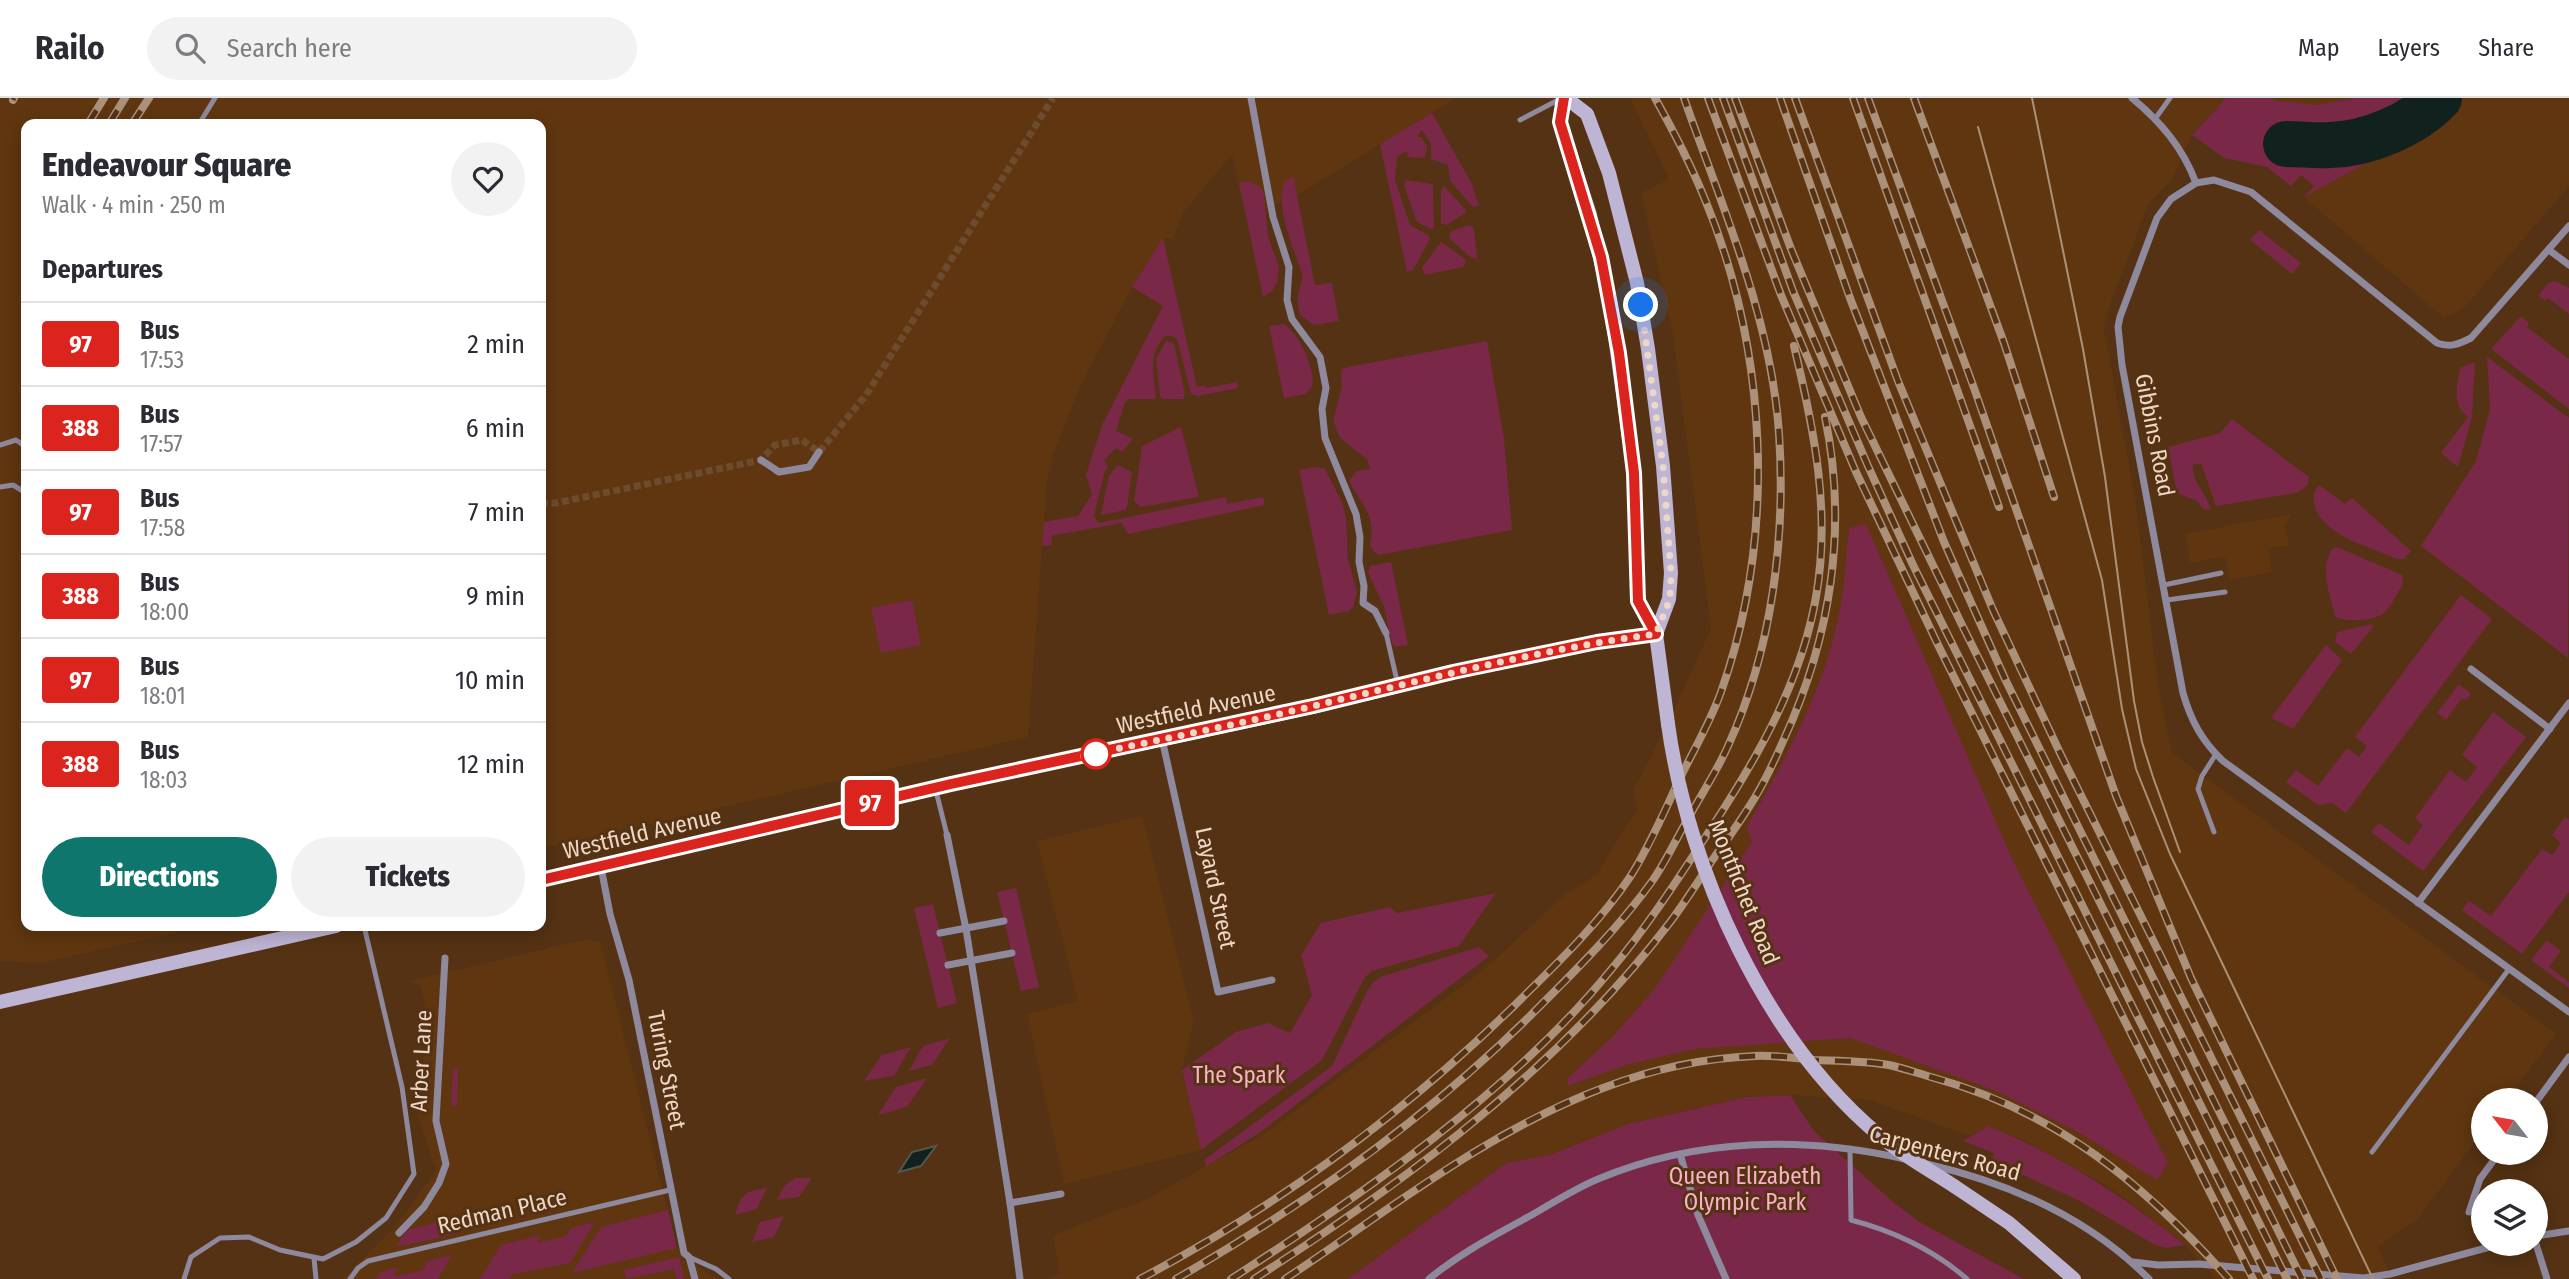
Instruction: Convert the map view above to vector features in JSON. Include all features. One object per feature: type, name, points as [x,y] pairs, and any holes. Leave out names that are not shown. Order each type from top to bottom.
[{"type":"street","points":[[1251,98],[1273,216],[1289,267],[1287,300],[1292,319],[1320,357],[1326,388],[1322,409],[1325,438],[1356,514],[1360,537],[1359,562],[1364,586],[1363,603],[1375,611],[1386,633]]},
{"type":"street","name":"Montfichet Road","points":[[1656,634],[1670,599],[1671,573],[1663,466],[1637,283],[1609,173],[1587,114],[1564,98],[1560,122],[1601,257],[1619,353],[1634,473],[1638,601],[1656,634],[1668,724],[1683,796],[1699,852],[1736,943],[1784,1030],[1842,1100],[1881,1137],[2009,1223],[2074,1279]]},
{"type":"street","points":[[2132,98],[2177,144],[2196,183],[2214,180],[2251,191],[2437,343],[2445,346],[2456,345],[2471,338],[2569,226]]},
{"type":"street","name":"Gibbins Road","points":[[2196,183],[2171,199],[2157,218],[2118,327],[2122,365],[2189,712],[2206,745],[2216,754],[2569,1012]]},
{"type":"street","points":[[2549,250],[2569,265]]},
{"type":"street","points":[[761,460],[779,472],[809,467],[819,452]]},
{"type":"street","name":"Westfield Avenue","points":[[546,879],[1398,685],[1597,642],[1656,634]]},
{"type":"street","points":[[2471,669],[2550,729]]},
{"type":"street","points":[[2418,903],[2569,704]]},
{"type":"street","name":"Layard Street","points":[[1162,739],[1219,992],[1272,980]]},
{"type":"street","points":[[947,835],[966,929],[1020,1279]]},
{"type":"street","name":"Turing Street","points":[[601,867],[610,914],[629,981],[684,1253],[689,1257],[695,1279]]},
{"type":"street","points":[[940,933],[1004,921]]},
{"type":"street","points":[[0,1002],[314,931]]},
{"type":"street","points":[[948,965],[1012,953]]},
{"type":"street","name":"Arber Lane","points":[[400,1233],[424,1207],[439,1183],[446,1164],[436,1121],[445,958]]},
{"type":"street","points":[[2546,1088],[2569,1057]]},
{"type":"street","name":"Carpenters Road","points":[[1429,1279],[1480,1243],[1595,1180],[1680,1154],[1755,1144],[1850,1147],[1942,1167],[2027,1195],[2079,1223],[2132,1262],[2149,1279]]},
{"type":"street","points":[[1680,1154],[1698,1215],[1726,1279]]},
{"type":"street","points":[[2469,1212],[2480,1179],[2490,1166]]},
{"type":"street","points":[[1010,1203],[1061,1194]]},
{"type":"street","points":[[2548,1234],[2569,1231]]},
{"type":"street","points":[[2132,1262],[2158,1265],[2199,1264],[2364,1278],[2390,1275],[2471,1252]]},
{"type":"street","points":[[2540,1256],[2547,1279]]},
{"type":"lane","points":[[202,119],[215,98]]},
{"type":"lane","points":[[1520,120],[1564,98]]},
{"type":"lane","points":[[2155,119],[2170,98]]},
{"type":"lane","points":[[0,446],[16,440],[21,443]]},
{"type":"lane","points":[[0,487],[13,485],[21,490]]},
{"type":"lane","points":[[2164,585],[2221,573]]},
{"type":"lane","points":[[2167,600],[2225,592]]},
{"type":"lane","points":[[1386,633],[1398,685]]},
{"type":"lane","points":[[2214,832],[2198,789],[2202,776],[2216,754]]},
{"type":"lane","points":[[936,788],[947,835]]},
{"type":"lane","points":[[184,1279],[191,1256],[220,1238],[249,1237],[280,1250],[323,1259],[356,1242],[386,1219],[414,1174],[402,1087],[365,931]]},
{"type":"lane","points":[[2372,1152],[2509,969]]},
{"type":"lane","points":[[1850,1147],[1851,1220],[1938,1255],[1967,1279]]},
{"type":"lane","name":"Redman Place","points":[[350,1279],[358,1268],[368,1261],[670,1190]]},
{"type":"lane","points":[[689,1257],[716,1269],[729,1279]]},
{"type":"lane","points":[[314,1258],[316,1279]]},
{"type":"shaded area","points":[[0,98],[1456,98],[1296,196],[1272,206],[1247,222],[1232,154],[1182,214],[1173,239],[1163,238],[1132,287],[1082,383],[1054,452],[1047,481],[1028,737],[546,848],[546,119],[21,119],[21,931],[182,931],[42,963],[0,961]]},
{"type":"shaded area","points":[[1630,98],[2226,98],[2192,134],[2173,178],[2149,203],[2107,313],[2104,329],[2136,503],[2158,687],[2172,753],[2556,1034],[2516,1088],[2471,1088],[2471,1147],[2417,1220],[2378,1246],[2392,1279],[2216,1279],[2185,1245],[2142,1211],[2105,1185],[2021,1139],[1988,1126],[1970,1136],[1869,1100],[1790,1095],[1746,1097],[1628,1124],[1550,1155],[1506,1163],[1348,1279],[1048,1279],[1060,1273],[1053,1235],[1147,1199],[1264,1134],[1487,967],[1563,896],[1596,875],[1637,809],[1633,791],[1668,724],[1711,628],[1673,334],[1641,193],[1669,179]]},
{"type":"shaded area","points":[[2269,98],[2357,98],[2317,105]]},
{"type":"shaded area","points":[[2464,98],[2569,98],[2569,186],[2463,309],[2444,318],[2304,197],[2433,127]]},
{"type":"shaded area","points":[[2291,514],[2285,526],[2289,545],[2268,549],[2272,572],[2230,580],[2225,557],[2190,563],[2185,534]]},
{"type":"shaded area","points":[[1142,816],[1194,1022],[1182,1070],[1201,1150],[1064,1184],[1027,1014],[1078,1001],[1037,841]]},
{"type":"shaded area","points":[[582,940],[600,941],[677,1248],[691,1256],[698,1267],[718,1279],[342,1279],[394,1228],[436,1171],[416,1110],[427,1030],[421,986],[410,981]]},
{"type":"green space","points":[[2226,98],[2269,98],[2317,105],[2357,98],[2464,98],[2433,127],[2304,197],[2314,186],[2301,175],[2291,186],[2267,167],[2224,158],[2192,135]]},
{"type":"green space","points":[[1432,113],[1472,184],[1479,206],[1473,207],[1450,181],[1448,165],[1431,159],[1431,144],[1422,130],[1417,137],[1421,137],[1427,146],[1425,158],[1409,157],[1406,151],[1397,157],[1395,180],[1410,225],[1428,235],[1430,239],[1413,270],[1407,272],[1380,144]]},
{"type":"green space","points":[[1293,176],[1315,285],[1332,283],[1339,321],[1314,325],[1300,315],[1298,296],[1302,274],[1282,206],[1284,183]]},
{"type":"green space","points":[[1406,180],[1433,184],[1434,228],[1417,222],[1404,186]]},
{"type":"green space","points":[[1248,181],[1260,187],[1264,195],[1268,237],[1279,266],[1277,283],[1271,292],[1263,297],[1239,183]]},
{"type":"green space","points":[[1444,186],[1466,210],[1447,225],[1441,223],[1441,191]]},
{"type":"green space","points":[[1470,225],[1474,229],[1475,259],[1449,238],[1451,231]]},
{"type":"green space","points":[[2259,230],[2301,263],[2292,274],[2250,240]]},
{"type":"green space","points":[[1163,238],[1197,387],[1204,385],[1207,388],[1237,382],[1238,388],[1197,396],[1191,394],[1177,339],[1165,336],[1159,343],[1154,358],[1156,397],[1129,399],[1125,402],[1116,431],[1132,440],[1122,452],[1116,448],[1104,461],[1108,466],[1094,516],[1099,523],[1226,497],[1227,504],[1263,497],[1265,505],[1128,534],[1122,523],[1051,536],[1052,545],[1042,546],[1044,522],[1078,516],[1092,494],[1086,475],[1102,425],[1163,306],[1132,287]]},
{"type":"green space","points":[[1441,242],[1465,259],[1466,263],[1463,267],[1425,275],[1422,268]]},
{"type":"green space","points":[[2554,281],[2569,288],[2569,314],[2548,298],[2546,301],[2538,296],[2548,283]]},
{"type":"green space","points":[[2521,316],[2529,323],[2527,327],[2569,359],[2569,409],[2491,349]]},
{"type":"green space","points":[[1284,324],[1295,335],[1304,351],[1311,369],[1313,385],[1306,394],[1284,398],[1269,326]]},
{"type":"green space","points":[[1166,341],[1174,343],[1185,394],[1183,399],[1163,399],[1160,396],[1156,359]]},
{"type":"green space","points":[[1487,341],[1504,439],[1512,530],[1379,555],[1373,551],[1370,544],[1370,518],[1349,481],[1356,471],[1370,469],[1367,459],[1340,438],[1333,421],[1342,387],[1343,369]]},
{"type":"green space","points":[[2487,357],[2569,418],[2568,658],[2421,546],[2476,461],[2490,409]]},
{"type":"green space","points":[[2475,362],[2472,417],[2458,467],[2441,453],[2468,417],[2457,401],[2457,388],[2460,368]]},
{"type":"green space","points":[[2232,419],[2309,477],[2307,486],[2296,493],[2216,506],[2201,463],[2193,465],[2193,471],[2211,510],[2203,509],[2197,501],[2177,493],[2168,447],[2220,433]]},
{"type":"green space","points":[[1181,427],[1199,497],[1141,507],[1134,501],[1142,446]]},
{"type":"green space","points":[[1118,465],[1132,472],[1127,507],[1125,510],[1102,515],[1109,476]]},
{"type":"green space","points":[[1315,467],[1325,469],[1342,502],[1346,518],[1348,559],[1357,592],[1353,607],[1349,611],[1329,615],[1299,470]]},
{"type":"green space","points":[[2319,485],[2345,504],[2352,498],[2411,551],[2404,559],[2397,559],[2357,543],[2330,528],[2315,506],[2314,493]]},
{"type":"green space","points":[[1866,524],[2014,863],[2168,1163],[2157,1180],[2078,1132],[1994,1090],[1850,1038],[1694,1049],[1626,1065],[1567,1086],[1568,1078],[1613,1036],[1654,990],[1752,842],[1747,826],[1802,724],[1824,670],[1843,593],[1849,528]]},
{"type":"green space","points":[[2337,547],[2402,575],[2403,584],[2392,603],[2380,616],[2345,620],[2335,616],[2328,590],[2326,565],[2332,549]]},
{"type":"green space","points":[[1391,562],[1408,645],[1395,647],[1391,641],[1384,606],[1368,573],[1370,566]]},
{"type":"green space","points":[[2461,595],[2492,619],[2346,813],[2333,803],[2318,805],[2286,782],[2296,770],[2318,786],[2347,748],[2359,757],[2367,746],[2355,737]]},
{"type":"green space","points":[[912,600],[921,645],[881,653],[871,608]]},
{"type":"green space","points":[[2371,624],[2374,626],[2351,654],[2335,642],[2337,632]]},
{"type":"green space","points":[[2326,645],[2342,660],[2293,729],[2271,718]]},
{"type":"green space","points":[[2459,684],[2471,694],[2466,700],[2462,698],[2446,720],[2437,713]]},
{"type":"green space","points":[[2493,712],[2526,737],[2423,871],[2371,832],[2379,823],[2409,845],[2423,825],[2415,818],[2450,770],[2466,782],[2477,767],[2462,755]]},
{"type":"green space","points":[[2565,817],[2569,820],[2569,892],[2522,954],[2462,910],[2469,901],[2491,916],[2542,849],[2552,855],[2561,843],[2552,835]]},
{"type":"green space","points":[[1016,888],[1039,987],[1021,991],[997,892]]},
{"type":"green space","name":"The Spark","points":[[1496,893],[1459,946],[1372,971],[1365,977],[1322,1060],[1201,1150],[1182,1070],[1236,1032],[1268,1023],[1290,1033],[1312,995],[1301,955],[1321,923],[1390,907],[1397,913]]},
{"type":"green space","points":[[933,904],[957,1003],[938,1008],[914,908]]},
{"type":"green space","points":[[2547,940],[2561,951],[2549,967],[2569,982],[2569,988],[2531,960]]},
{"type":"green space","points":[[1479,947],[1489,956],[1262,1131],[1207,1166],[1204,1160],[1332,1066],[1374,981]]},
{"type":"green space","points":[[950,1038],[932,1065],[909,1071],[923,1046]]},
{"type":"green space","points":[[911,1047],[894,1076],[864,1081],[882,1055]]},
{"type":"green space","points":[[453,1069],[458,1069],[457,1106],[451,1106]]},
{"type":"green space","points":[[927,1078],[907,1107],[878,1115],[896,1087]]},
{"type":"green space","name":"Queen Elizabeth Olympic Park","points":[[1790,1095],[1814,1131],[1893,1202],[1921,1223],[2024,1279],[1348,1279],[1506,1163],[1550,1155],[1628,1124],[1747,1097]]},
{"type":"green space","points":[[1988,1126],[2041,1150],[2091,1178],[2185,1245],[2167,1248],[2155,1245],[2078,1200],[1992,1161],[1994,1153],[1963,1141]]},
{"type":"green space","points":[[795,1178],[812,1178],[799,1197],[777,1200],[785,1185]]},
{"type":"green space","points":[[767,1188],[757,1209],[735,1215],[745,1194]]},
{"type":"green space","points":[[668,1210],[677,1248],[572,1273],[601,1227]]},
{"type":"green space","points":[[784,1216],[774,1237],[752,1242],[760,1222]]},
{"type":"green space","points":[[453,1219],[456,1234],[396,1247],[407,1230]]},
{"type":"green space","points":[[595,1222],[570,1263],[510,1275],[510,1279],[480,1279],[501,1245],[541,1235],[537,1243],[566,1236],[571,1228]]},
{"type":"green space","points":[[452,1255],[438,1279],[376,1279],[381,1272],[398,1267],[393,1277],[423,1270],[428,1261]]},
{"type":"green space","points":[[679,1257],[684,1279],[677,1279],[674,1269],[626,1279],[624,1270]]},
{"type":"water","points":[[936,1146],[921,1166],[899,1172],[912,1152]]},
{"type":"waterway","points":[[2286,144],[2345,144],[2374,137],[2416,117],[2439,98]]},
{"type":"tunnel","points":[[546,503],[761,460],[775,445],[802,440],[819,452],[866,395],[1053,98]]},
{"type":"tram line","points":[[2032,98],[2083,349],[2105,477],[2134,701],[2142,742],[2180,852]]},
{"type":"tram line","points":[[1978,127],[2102,580],[2122,709],[2136,769],[2170,854],[2373,1279]]},
{"type":"railway","points":[[91,119],[104,98]]},
{"type":"railway","points":[[112,119],[125,98]]},
{"type":"railway","points":[[135,119],[149,98]]},
{"type":"railway","points":[[1140,1279],[1244,1219],[1344,1150],[1439,1074],[1542,979],[1595,923],[1630,877],[1652,839],[1713,713],[1739,632],[1751,570],[1757,507],[1758,443],[1742,317],[1725,256],[1699,184],[1655,98]]},
{"type":"railway","points":[[1176,1279],[1271,1221],[1362,1159],[1449,1090],[1531,1015],[1610,933],[1653,880],[1728,746],[1756,671],[1773,593],[1780,513],[1779,433],[1766,347],[1755,305],[1729,221],[1684,98]]},
{"type":"railway","points":[[1708,98],[1781,295],[1856,472],[1940,649],[2253,1279]]},
{"type":"railway","points":[[1723,98],[1793,291],[1913,565],[2268,1279]]},
{"type":"railway","points":[[1735,98],[1791,249],[1861,417],[2287,1279]]},
{"type":"railway","points":[[1780,98],[1850,298],[1944,542],[2006,681],[2302,1279]]},
{"type":"railway","points":[[1795,98],[1898,381],[1993,610],[2061,755],[2321,1279]]},
{"type":"railway","points":[[1853,98],[1999,507]]},
{"type":"railway","points":[[1868,98],[1974,388],[2116,796],[2191,978],[2337,1279]]},
{"type":"railway","points":[[1914,98],[2004,343],[2054,497]]},
{"type":"railway","points":[[1231,1279],[1332,1212],[1433,1139],[1571,1016],[1610,971],[1663,900],[1746,773],[1776,717],[1800,659],[1816,597],[1820,565],[1822,533],[1818,470],[1794,346]]},
{"type":"railway","points":[[1254,1279],[1424,1161],[1531,1073],[1581,1025],[1671,921],[1740,821],[1764,782],[1784,739],[1800,700],[1824,621],[1835,540],[1832,458],[1825,417]]},
{"type":"railway","points":[[1285,1279],[1439,1174],[1518,1127],[1560,1106],[1658,1070],[1716,1059],[1762,1056],[1889,1065],[1977,1092],[2019,1110],[2058,1131],[2130,1182],[2197,1244],[2229,1279]]},
{"type":"bus line","name":"97","points":[[546,879],[951,784],[1313,706],[1453,672],[1597,642],[1656,634],[1638,601],[1634,473],[1619,353],[1601,257],[1560,122],[1564,98]]},
{"type":"route","points":[[1096,754],[1083,756],[1313,706],[1453,672],[1597,642],[1656,634],[1670,599],[1671,573],[1663,466],[1641,305]]}]
